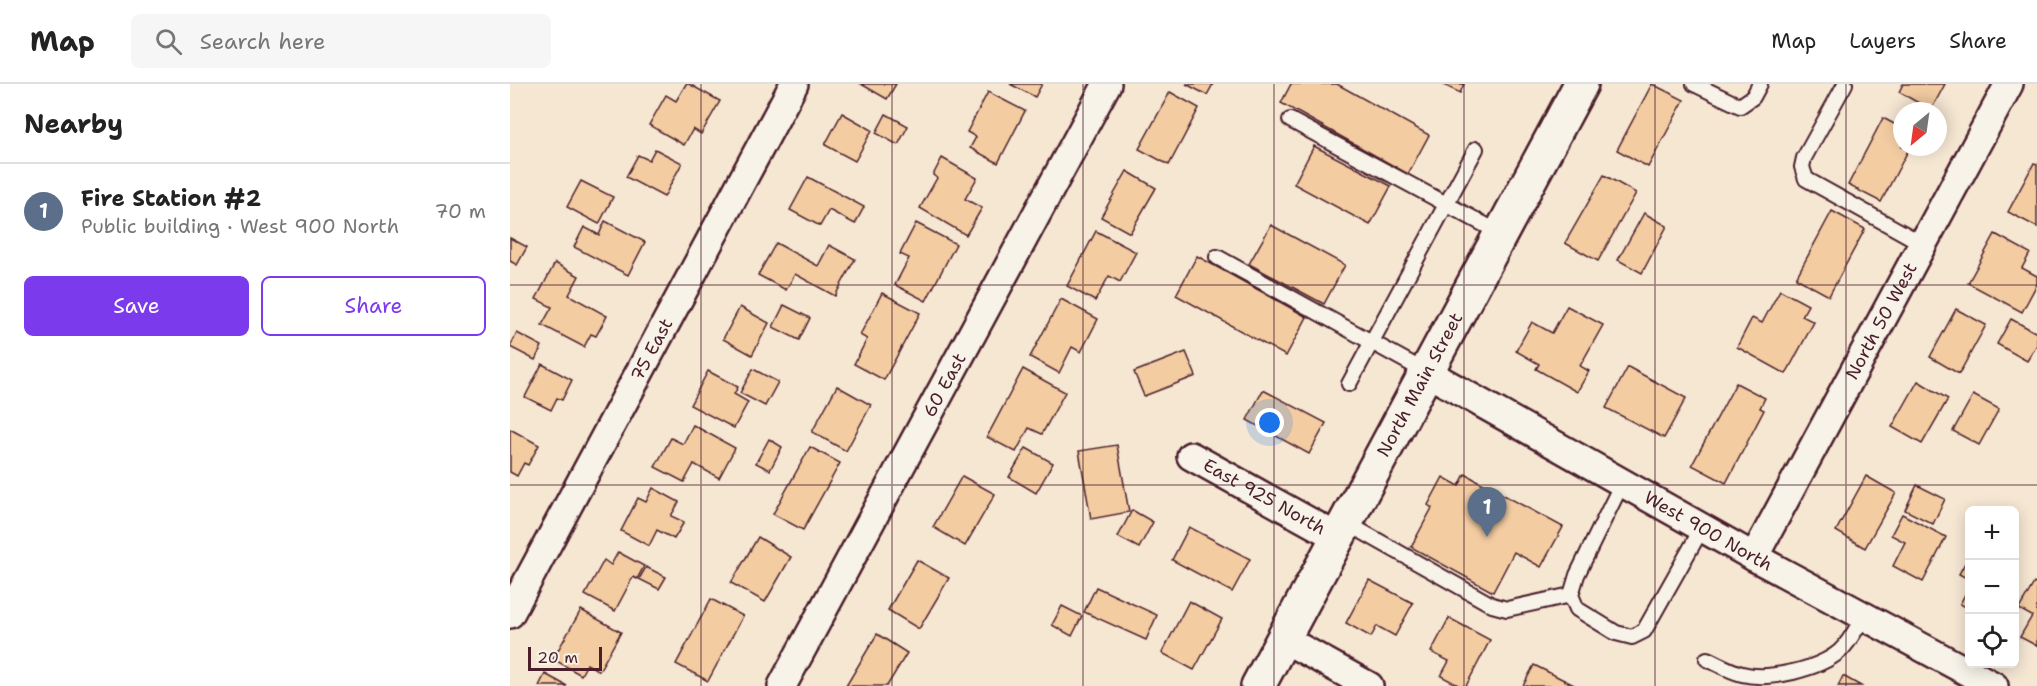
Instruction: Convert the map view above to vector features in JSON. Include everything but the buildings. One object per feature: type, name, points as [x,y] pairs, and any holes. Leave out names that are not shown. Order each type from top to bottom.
[{"type":"street","name":"75 East","points":[[510,614],[794,84]]},
{"type":"street","name":"60 East","points":[[782,686],[1107,84]]},
{"type":"street","name":"North Main Street","points":[[1258,686],[1581,84]]},
{"type":"street","name":"North 50 West","points":[[1754,557],[2009,84]]},
{"type":"street","name":"West 900 North","points":[[1426,372],[1754,557],[1994,686]]},
{"type":"street","name":"East 925 North","points":[[1191,456],[1341,530]]},
{"type":"street","points":[[1284,639],[1369,686]]},
{"type":"lane","points":[[1694,84],[1740,106],[1753,97],[1760,84]]},
{"type":"lane","points":[[1845,84],[1804,158],[1802,168],[1806,179],[1923,244]]},
{"type":"lane","points":[[1290,120],[1500,233]]},
{"type":"lane","points":[[1348,384],[1476,149]]},
{"type":"lane","points":[[1217,257],[1426,372]]},
{"type":"lane","points":[[1622,483],[1577,575],[1571,595],[1576,609],[1616,633],[1632,637],[1644,631],[1702,528]]},
{"type":"lane","points":[[1341,530],[1492,605],[1507,609],[1571,595]]},
{"type":"lane","points":[[1707,659],[1742,674],[1770,675],[1810,669],[1842,650],[1864,616]]},
{"type":"place","name":"Fire Station #2","points":[[1487,537]]}]
